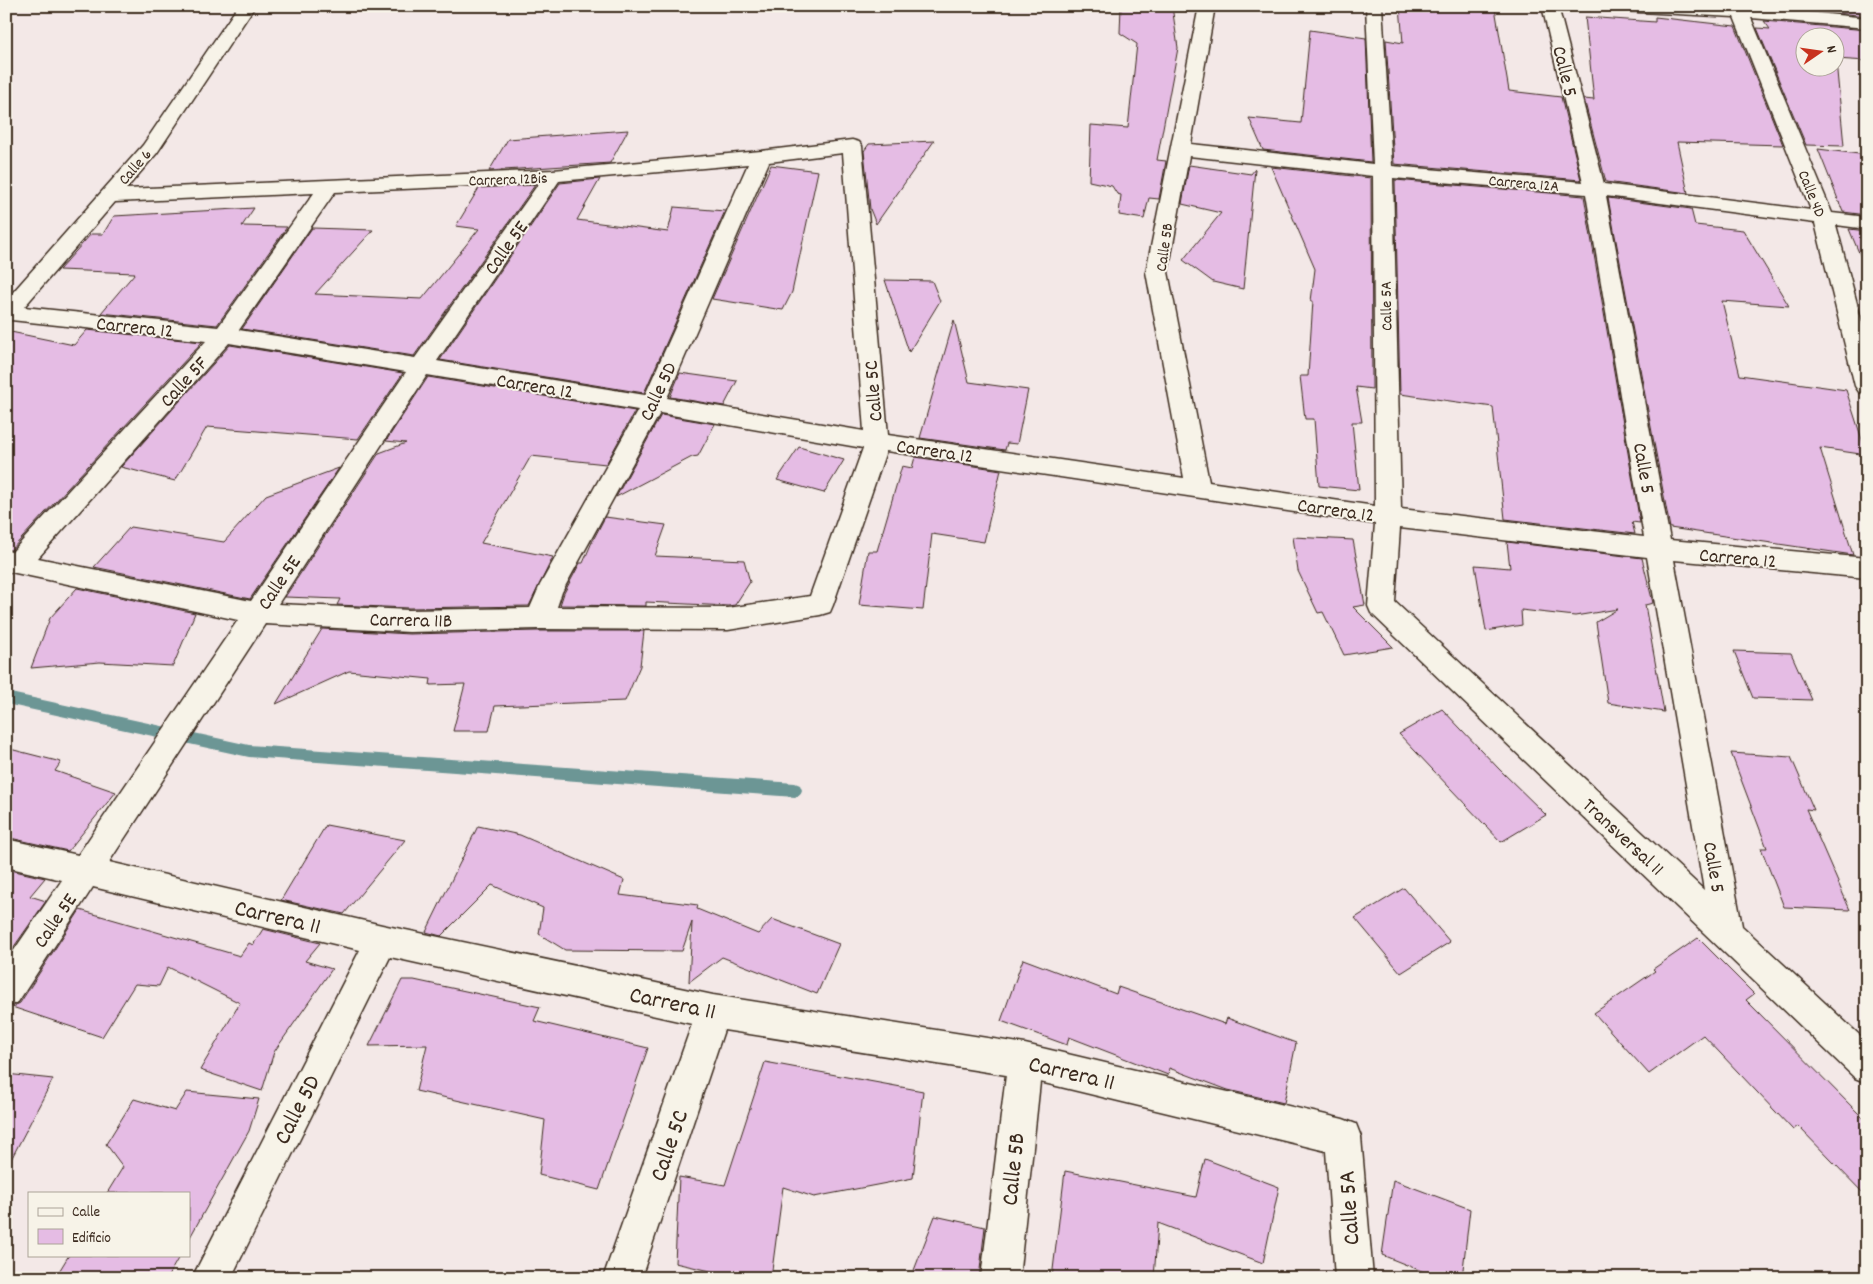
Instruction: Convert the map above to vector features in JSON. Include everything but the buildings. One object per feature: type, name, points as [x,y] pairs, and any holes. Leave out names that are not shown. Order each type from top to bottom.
[{"type":"street","name":"Calle 6","points":[[7,313],[150,149],[247,6]]},
{"type":"street","name":"Calle 5B","points":[[1198,488],[1157,272],[1207,6]]},
{"type":"street","name":"Calle 5A","points":[[1374,6],[1383,171],[1388,516],[1381,606]]},
{"type":"street","name":"Calle 5","points":[[1550,6],[1595,189],[1727,933]]},
{"type":"street","points":[[1621,6],[1739,9],[1867,23]]},
{"type":"street","name":"Calle 4D","points":[[1739,9],[1824,218],[1867,386]]},
{"type":"street","name":"Carrera 12Bis","points":[[108,196],[553,176],[761,157],[852,146],[856,199]]},
{"type":"street","name":"Carrera 12A","points":[[1180,149],[1383,171],[1595,189],[1867,223]]},
{"type":"street","name":"Calle 5D","points":[[539,618],[549,592],[653,404],[761,157]]},
{"type":"street","name":"Calle 5E","points":[[6,991],[421,367],[553,176]]},
{"type":"street","name":"Calle 5F","points":[[12,562],[224,335],[330,185]]},
{"type":"street","name":"Calle 5C","points":[[820,605],[877,442],[856,199]]},
{"type":"street","name":"Carrera 12","points":[[7,313],[224,335],[877,442],[1388,516],[1660,549],[1867,568]]},
{"type":"street","name":"Carrera 11B","points":[[12,562],[257,612],[409,621],[539,618],[728,620],[820,605]]},
{"type":"street","name":"Transversal 11","points":[[1381,606],[1867,1066]]},
{"type":"street","name":"Carrera 11","points":[[6,853],[382,940],[713,1012],[1024,1061],[1343,1137]]},
{"type":"street","name":"Calle 5D","points":[[211,1278],[382,940]]},
{"type":"street","name":"Calle 5C","points":[[622,1278],[713,1012]]},
{"type":"street","name":"Calle 5B","points":[[1000,1278],[1024,1061]]},
{"type":"street","name":"Calle 5A","points":[[1343,1137],[1354,1278]]},
{"type":"waterway","points":[[6,698],[249,751],[795,790]]}]
